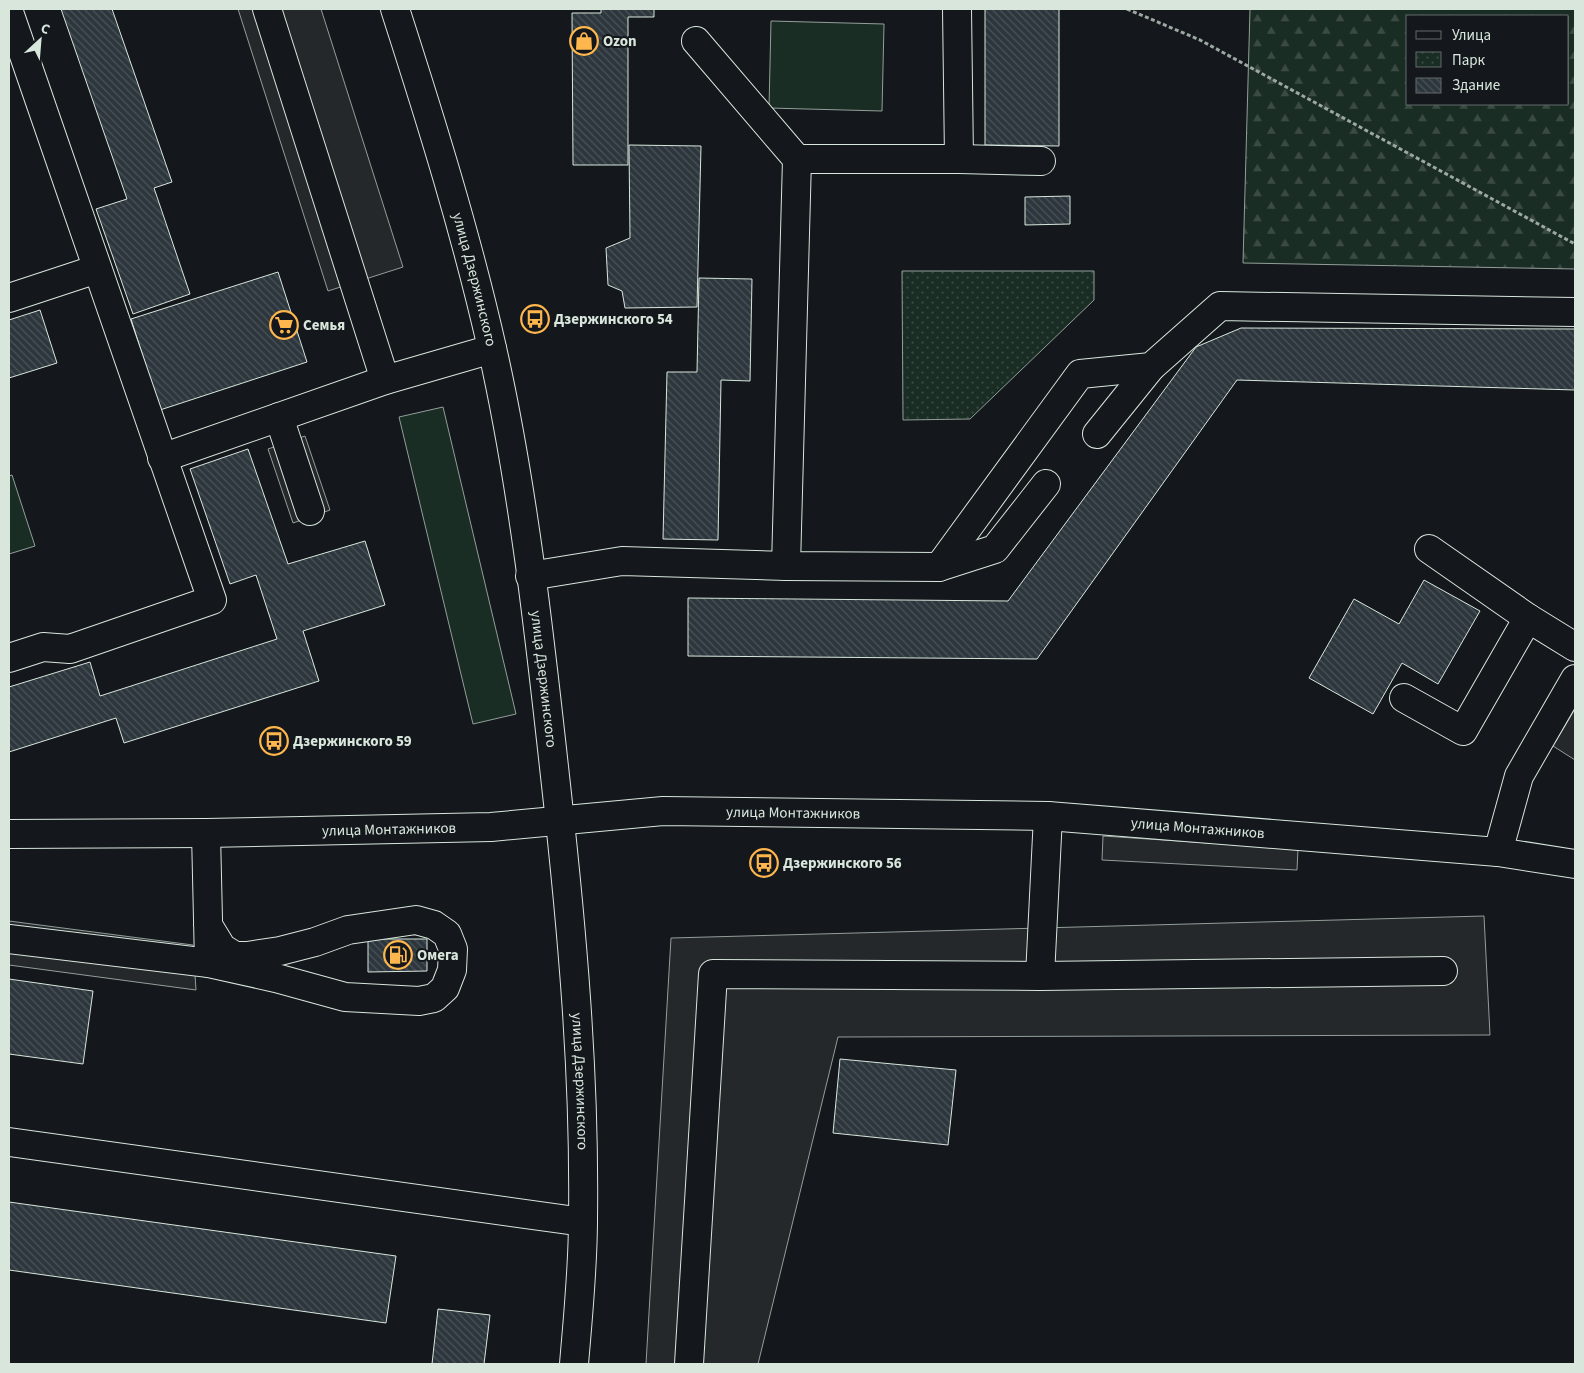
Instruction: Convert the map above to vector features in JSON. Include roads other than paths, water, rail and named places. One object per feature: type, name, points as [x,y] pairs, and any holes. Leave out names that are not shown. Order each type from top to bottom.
[{"type":"street","points":[[267,9],[385,380]]},
{"type":"street","name":"улица Дзержинского","points":[[395,9],[433,127],[462,228],[492,349],[513,460],[530,576],[570,911],[577,1027],[582,1120],[583,1222],[574,1364]]},
{"type":"street","points":[[957,9],[959,159]]},
{"type":"street","points":[[9,12],[212,600],[70,650],[43,647],[9,658]]},
{"type":"street","points":[[696,41],[797,159],[786,566]]},
{"type":"street","points":[[797,159],[1041,161]]},
{"type":"street","points":[[9,298],[97,269]]},
{"type":"street","points":[[1097,434],[1151,367],[1220,306],[1575,312]]},
{"type":"street","points":[[162,458],[385,380],[492,349]]},
{"type":"street","points":[[939,567],[1080,374],[1151,367]]},
{"type":"street","points":[[278,417],[310,511]]},
{"type":"street","points":[[530,576],[622,561],[786,566],[939,567],[995,548],[1046,484]]},
{"type":"street","points":[[1429,549],[1528,618],[1575,647]]},
{"type":"street","points":[[1404,698],[1462,731],[1528,618]]},
{"type":"street","points":[[1498,852],[1519,776],[1575,679]]},
{"type":"street","name":"улица Монтажников","points":[[9,834],[206,833],[491,827],[663,812],[1048,816],[1498,852],[1575,864]]},
{"type":"street","points":[[1040,976],[1048,816]]},
{"type":"street","points":[[206,833],[209,963]]},
{"type":"street","points":[[9,939],[209,963],[276,978],[345,997],[419,1001],[434,998],[445,988],[452,970],[453,949],[447,934],[434,925],[416,920],[348,930],[315,942],[280,951],[248,956],[235,956],[222,948],[208,925]]},
{"type":"street","points":[[689,1364],[713,974],[1040,976],[1443,971]]},
{"type":"street","points":[[9,1142],[583,1222]]},
{"type":"place","name":"Ozon","points":[[584,41]]},
{"type":"place","name":"Дзержинского 54","points":[[535,319]]},
{"type":"place","name":"Семья","points":[[284,325]]},
{"type":"place","name":"Дзержинского 59","points":[[274,741]]},
{"type":"place","name":"Дзержинского 56","points":[[764,863]]},
{"type":"place","name":"Омега","points":[[398,955]]}]
